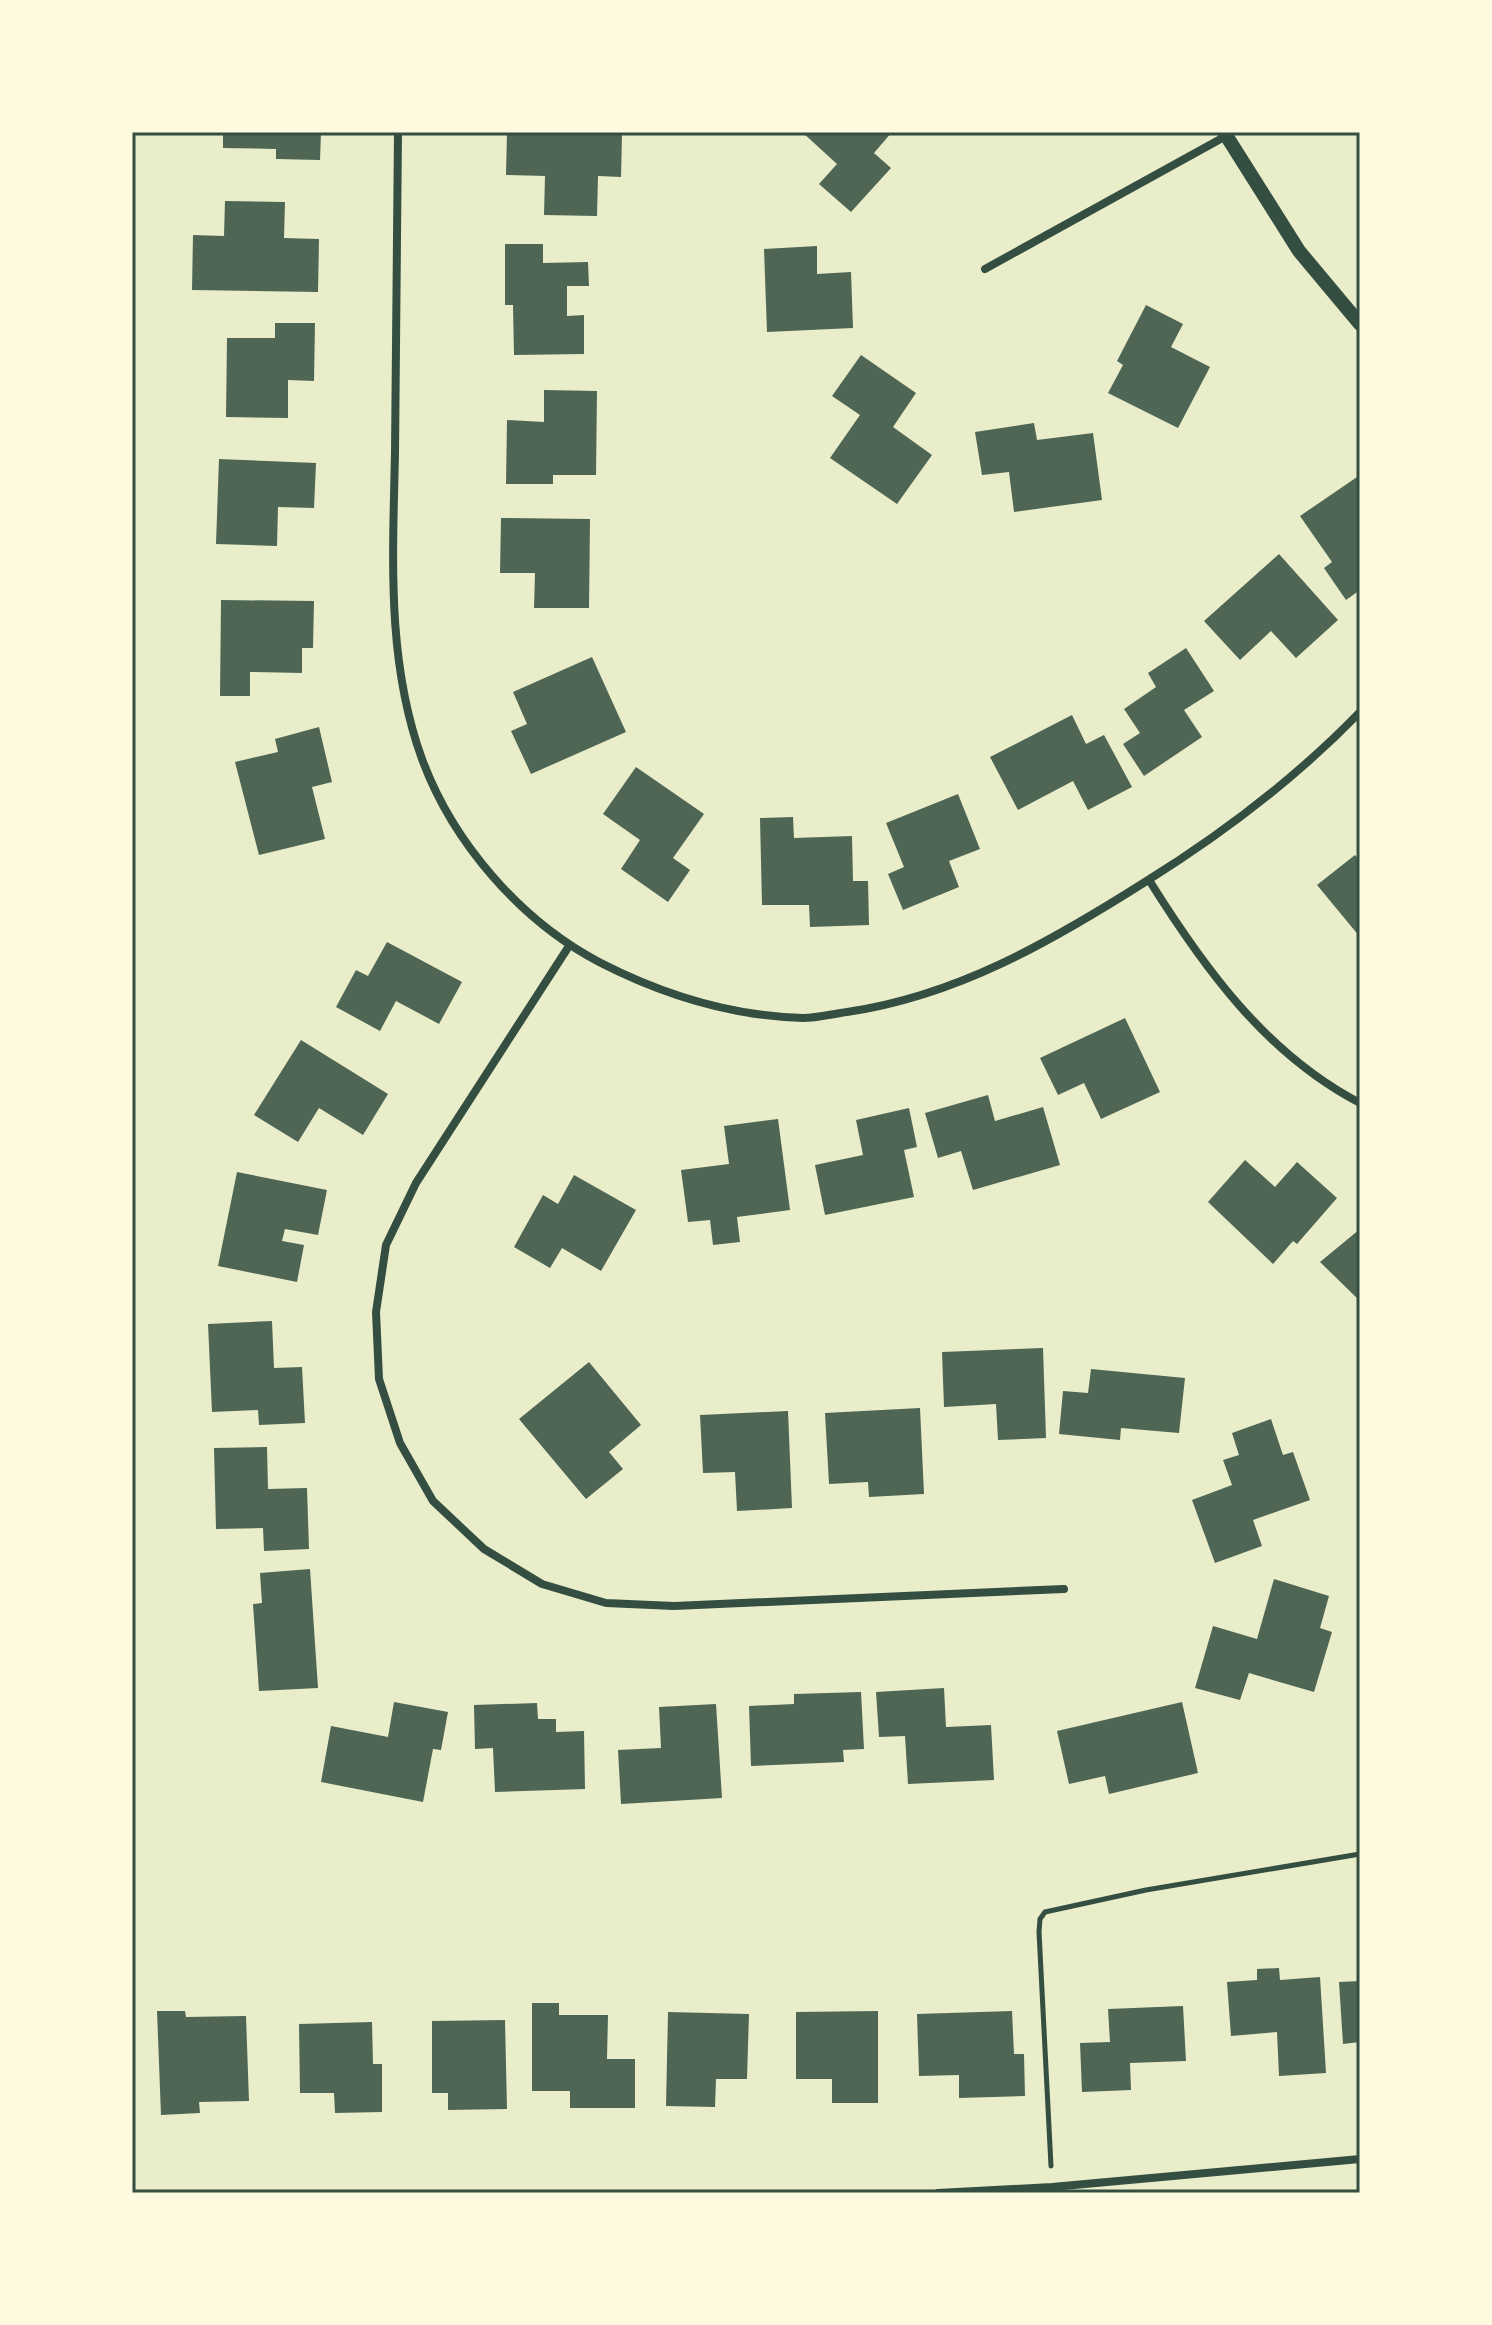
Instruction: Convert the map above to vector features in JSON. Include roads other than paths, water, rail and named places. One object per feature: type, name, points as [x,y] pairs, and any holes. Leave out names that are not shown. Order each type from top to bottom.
[{"type":"street","points":[[398,132],[393,602],[400,683],[423,762],[460,834],[511,898],[569,946],[647,987],[724,1011],[806,1018],[887,1006],[965,982],[1087,920],[1205,846],[1313,760],[1360,712]]},
{"type":"street","points":[[985,269],[1225,134],[1299,251],[1360,324]]},
{"type":"street","points":[[1149,880],[1183,935],[1227,994],[1278,1047],[1360,1103]]},
{"type":"street","points":[[569,946],[416,1183],[386,1245],[376,1312],[379,1379],[400,1443],[433,1501],[484,1549],[542,1584],[606,1603],[674,1606],[1064,1589]]},
{"type":"street","points":[[938,2193],[1029,2191],[1360,2159]]}]
